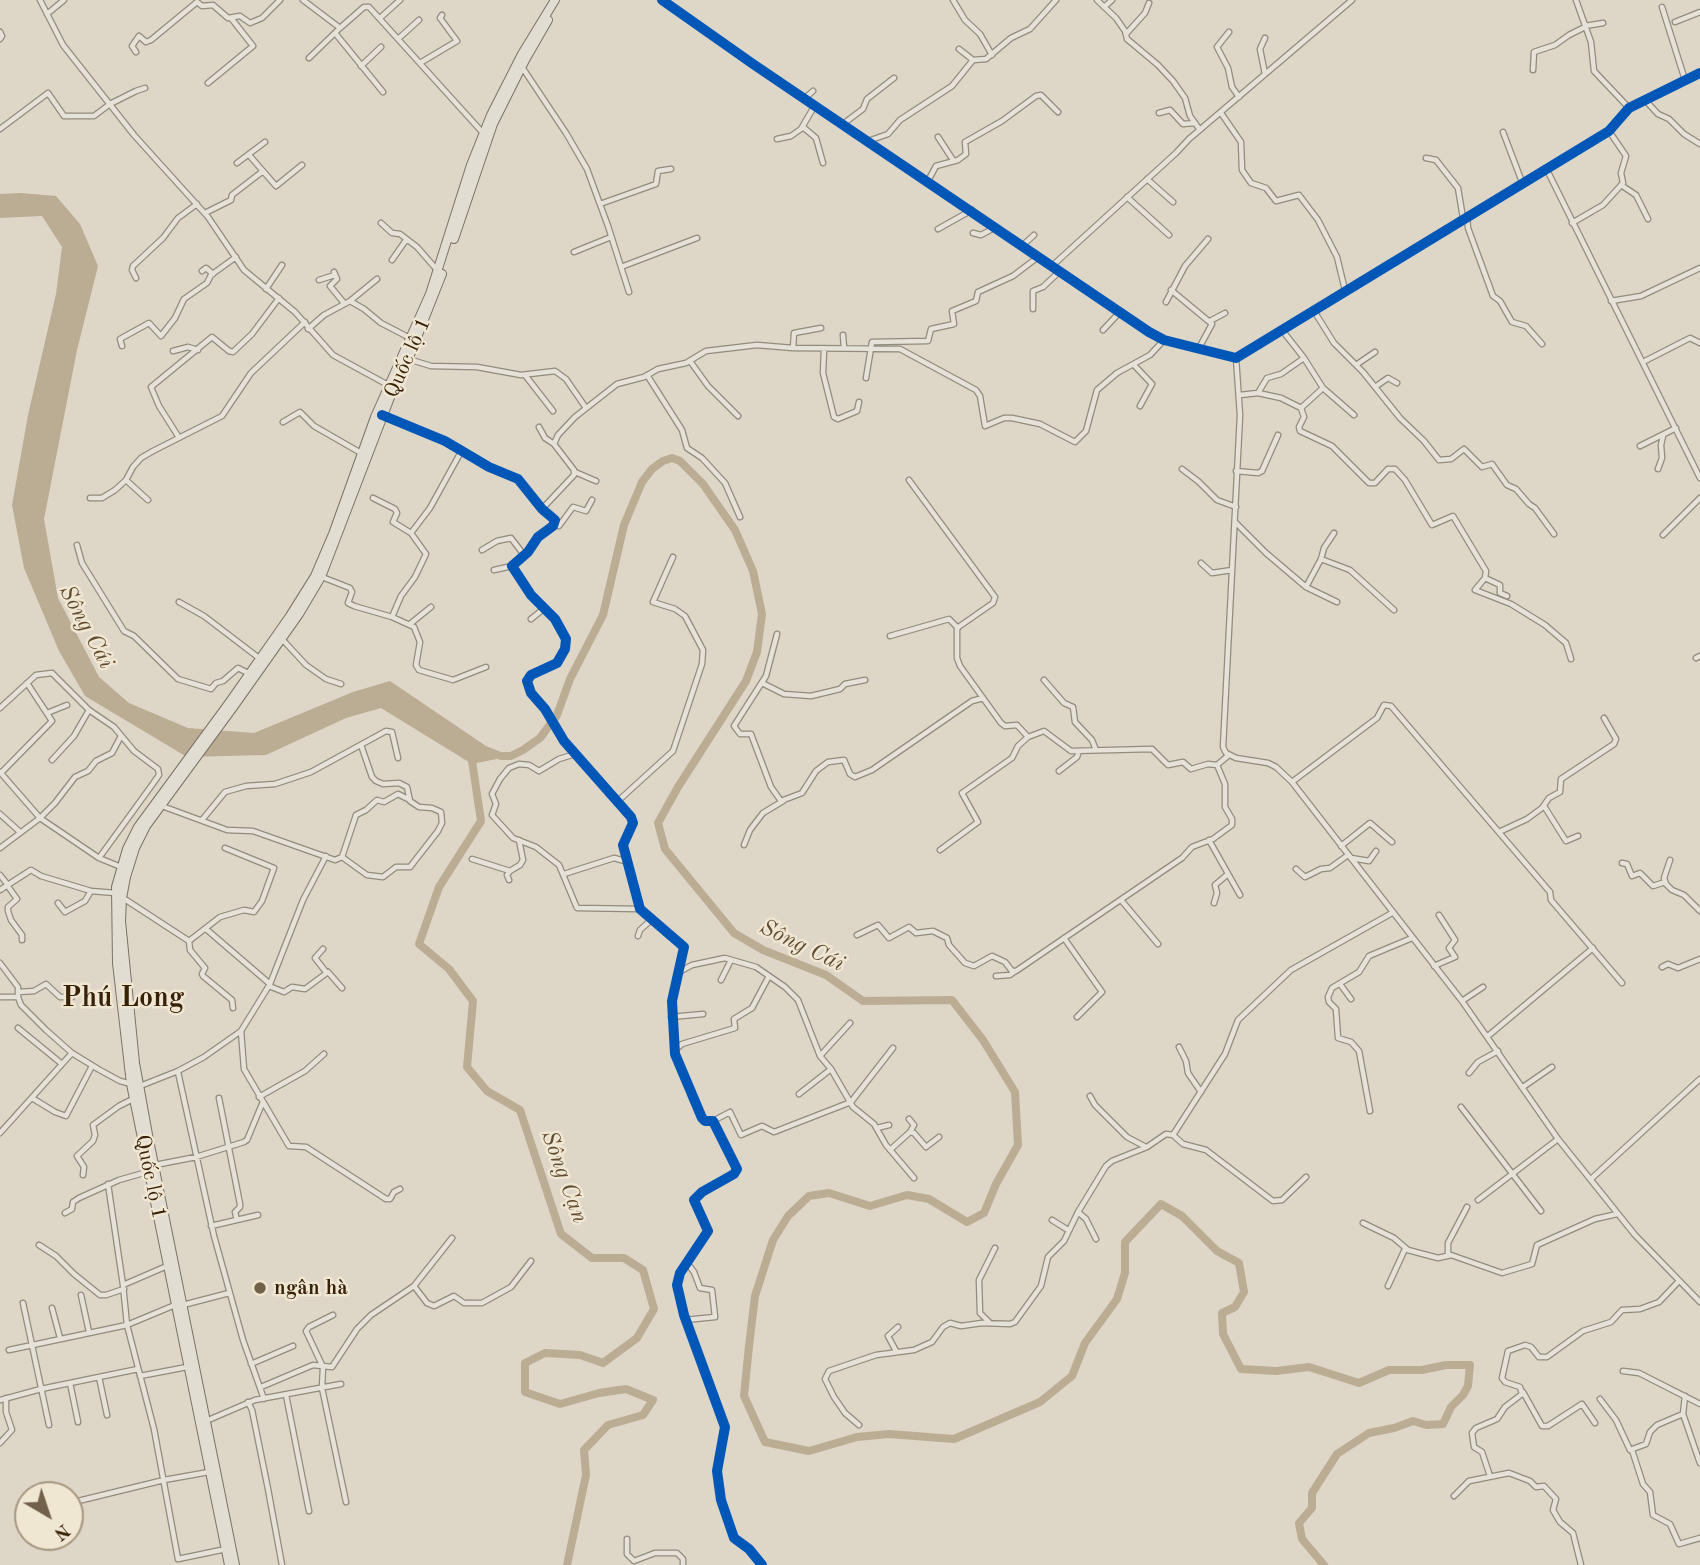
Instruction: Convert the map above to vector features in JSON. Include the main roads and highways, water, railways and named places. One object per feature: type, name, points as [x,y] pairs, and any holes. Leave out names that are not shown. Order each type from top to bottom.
[{"type":"highway","name":"Quốc lộ 1","points":[[232,705],[248,673],[290,617],[315,576],[361,453],[392,386],[438,271],[483,133],[517,63],[555,0]]},
{"type":"highway","name":"Quốc lộ 1","points":[[232,705],[282,639],[321,577],[392,386],[408,359],[435,295],[485,146],[522,67],[561,0]]},
{"type":"highway","points":[[164,796],[232,705]]},
{"type":"highway","name":"Quốc lộ 1","points":[[119,895],[135,848],[146,826],[161,806],[164,796]]},
{"type":"highway","name":"Quốc lộ 1","points":[[164,796],[152,806],[137,829],[121,867],[116,937],[121,1012],[154,1165],[184,1332],[206,1422],[235,1565]]},
{"type":"highway","name":"Quốc lộ 1","points":[[135,1085],[133,1099],[147,1172],[167,1266],[179,1305]]},
{"type":"highway","name":"Quốc lộ 1","points":[[184,1332],[188,1367],[229,1565]]},
{"type":"waterway","name":"Sông Cái","points":[[501,756],[511,756],[540,738],[557,715],[570,679],[603,615],[624,525],[642,482],[652,469],[663,461],[672,458],[680,461],[703,484],[735,530],[753,571],[762,614],[757,652],[746,681],[658,823],[665,849],[734,933],[763,950],[826,975],[863,1001],[952,1000],[983,1040],[1015,1092],[1018,1145],[996,1184],[984,1213],[967,1222],[929,1199],[907,1195],[870,1206],[829,1193],[809,1196],[788,1216],[773,1240],[755,1296],[749,1346],[744,1396],[765,1442],[809,1451],[857,1437],[889,1434],[954,1439],[1040,1402],[1072,1376],[1085,1343],[1117,1299],[1125,1273],[1125,1242],[1161,1204],[1182,1216],[1217,1251],[1239,1263],[1244,1292],[1235,1307],[1222,1313],[1223,1334],[1241,1369],[1276,1371],[1309,1367],[1359,1383],[1389,1370],[1470,1365],[1468,1386],[1451,1407],[1443,1424],[1426,1425],[1413,1421],[1369,1433],[1337,1454],[1312,1493],[1312,1508],[1299,1523],[1302,1539],[1324,1565]]},
{"type":"waterway","name":"Sông Cạn","points":[[471,754],[481,821],[439,887],[419,944],[449,969],[473,1001],[467,1067],[487,1091],[520,1110],[561,1234],[592,1258],[624,1258],[643,1270],[654,1309],[637,1338],[603,1363],[580,1355],[545,1353],[525,1363],[525,1392],[560,1404],[626,1389],[653,1400],[643,1415],[608,1425],[584,1450],[586,1475],[567,1565]]},
{"type":"place","name":"ngân hà","points":[[260,1288]]},
{"type":"district","name":"Phú Long","points":[[123,999]]}]
